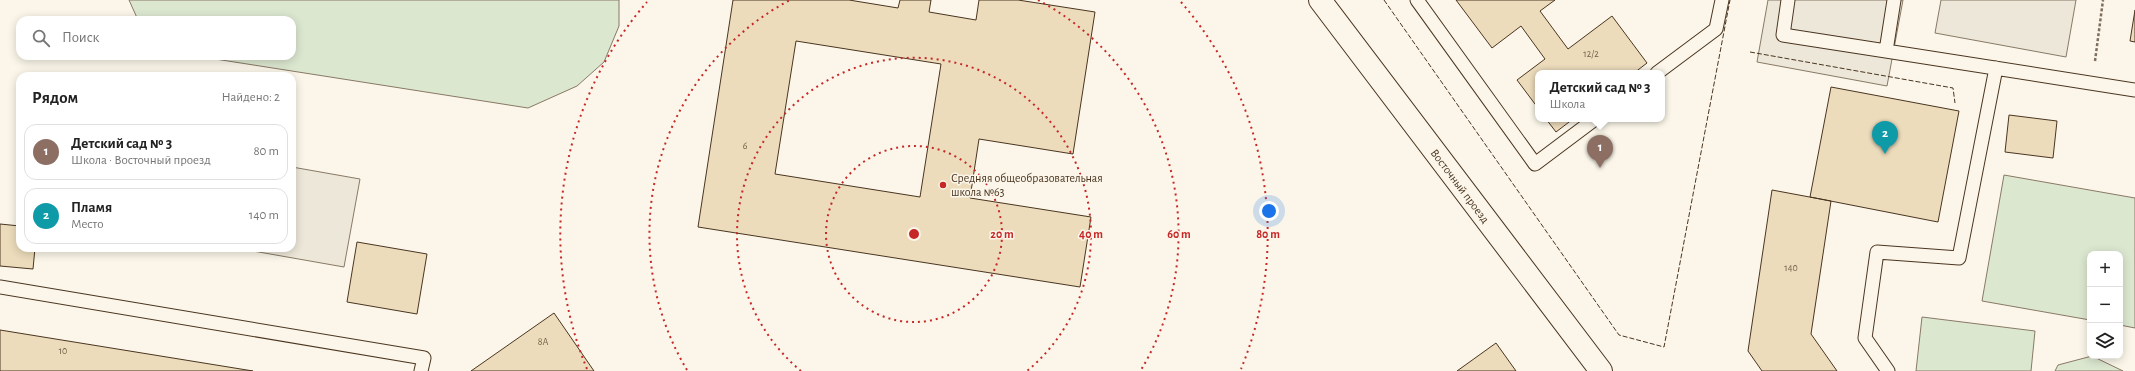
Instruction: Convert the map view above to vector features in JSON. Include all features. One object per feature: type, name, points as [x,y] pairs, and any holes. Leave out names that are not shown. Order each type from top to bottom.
[{"type":"street","name":"Восточный проезд","points":[[1320,0],[1601,371]]},
{"type":"lane","points":[[1417,0],[1535,164],[1591,122]]},
{"type":"lane","points":[[1661,70],[1716,29],[1722,0]]},
{"type":"lane","points":[[1788,0],[1782,35],[2135,90]]},
{"type":"lane","points":[[1886,51],[1894,0]]},
{"type":"lane","points":[[1888,371],[1865,338],[1877,252],[1959,258],[1996,68]]},
{"type":"lane","points":[[0,287],[424,358],[422,371]]},
{"type":"path","points":[[2092,84],[2103,0]]},
{"type":"green space","points":[[129,0],[619,0],[619,26],[604,62],[577,86],[528,108],[222,60],[296,60],[296,16],[136,16]]},
{"type":"green space","points":[[2004,175],[2135,198],[2135,328],[2123,326],[2123,251],[2087,251],[2087,319],[1982,301]]},
{"type":"green space","points":[[1922,317],[2035,331],[2031,371],[1916,371]]},
{"type":"green space","points":[[2087,357],[2087,359],[2098,359],[2123,371],[2055,371],[2058,365]]},
{"type":"shaded area","points":[[1768,0],[1903,0],[1887,86],[1757,62]]},
{"type":"shaded area","points":[[1941,0],[2076,0],[2066,57],[1935,33]]},
{"type":"shaded area","points":[[296,168],[360,179],[344,267],[259,252],[296,252]]},
{"type":"building","points":[[733,0],[849,0],[898,8],[900,0],[931,0],[929,12],[976,20],[979,0],[1018,0],[1095,12],[1073,154],[979,139],[970,198],[1091,217],[1080,287],[698,227]],"holes":[[[796,41],[941,64],[920,197],[775,174]]]},
{"type":"building","points":[[1456,0],[1555,0],[1540,11],[1568,49],[1612,16],[1647,63],[1638,70],[1535,70],[1535,104],[1517,80],[1545,59],[1521,26],[1492,48]]},
{"type":"building","points":[[2135,10],[2135,42],[2130,41]]},
{"type":"building","points":[[1831,87],[1959,111],[1938,222],[1810,197]]},
{"type":"building","points":[[2009,115],[2057,121],[2053,158],[2005,152]]},
{"type":"building","points":[[1548,122],[1569,122],[1556,132]]},
{"type":"building","points":[[1772,190],[1831,201],[1811,334],[1837,371],[1762,371],[1748,351]]},
{"type":"building","points":[[0,224],[16,226],[16,252],[35,252],[33,269],[0,266]]},
{"type":"building","points":[[357,242],[427,254],[417,314],[347,302]]},
{"type":"building","points":[[554,313],[594,371],[471,371]]},
{"type":"building","points":[[0,330],[253,371],[0,371]]},
{"type":"building","points":[[1496,343],[1516,371],[1457,371]]},
{"type":"fence","points":[[1384,0],[1619,335],[1664,347],[1730,0]]},
{"type":"fence","points":[[1750,52],[1953,88],[1955,103]]},
{"type":"place","name":"Пламя","points":[[1885,154]]},
{"type":"place","name":"Детский сад № 3","points":[[1600,168]]},
{"type":"place","name":"Средняя общеобразовательная школа №63","points":[[943,185]]}]
